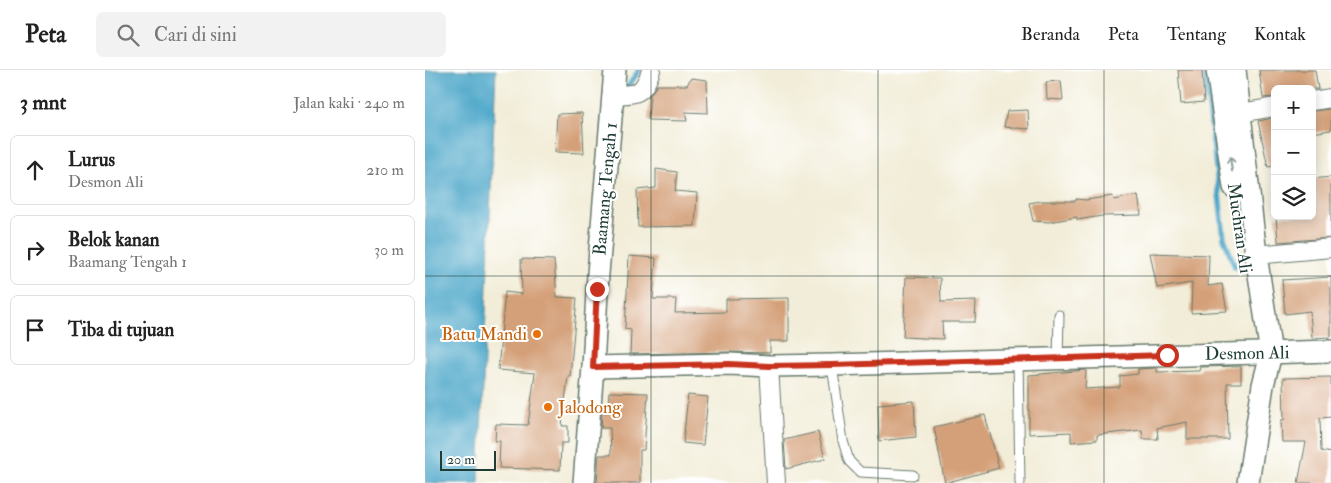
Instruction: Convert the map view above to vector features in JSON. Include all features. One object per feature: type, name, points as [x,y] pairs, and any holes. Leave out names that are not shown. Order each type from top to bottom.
[{"type":"street","name":"Baamang Tengah 1","points":[[583,483],[615,70]]},
{"type":"street","points":[[613,94],[631,94],[642,90],[646,86],[651,70]]},
{"type":"street","name":"Muchran Ali","points":[[1217,70],[1265,353]]},
{"type":"street","name":"Muchran Ali","points":[[1235,70],[1265,353],[1263,385],[1248,483]]},
{"type":"street","points":[[1316,100],[1331,98]]},
{"type":"street","points":[[1240,113],[1271,108]]},
{"type":"street","points":[[1256,255],[1331,248]]},
{"type":"street","name":"Desmon Ali","points":[[593,367],[729,364],[769,366],[832,365],[1331,351]]},
{"type":"street","points":[[769,366],[776,483]]},
{"type":"lane","points":[[1057,360],[1059,315]]},
{"type":"lane","points":[[1018,359],[1020,483]]},
{"type":"lane","points":[[832,365],[843,442],[849,461],[860,472],[913,475]]},
{"type":"water","points":[[425,70],[496,70],[479,483],[425,483]]},
{"type":"building","points":[[1178,70],[1202,70],[1204,102],[1181,104]]},
{"type":"building","points":[[1259,70],[1315,70],[1318,89],[1316,89],[1316,85],[1271,85],[1271,97],[1263,98]]},
{"type":"building","points":[[691,78],[707,80],[708,113],[685,112],[687,121],[648,120],[650,95],[657,85],[687,85]]},
{"type":"building","points":[[1061,81],[1063,100],[1047,99],[1046,82]]},
{"type":"building","points":[[1331,109],[1331,130],[1316,132],[1316,111]]},
{"type":"building","points":[[1028,110],[1029,129],[1004,127],[1007,111]]},
{"type":"building","points":[[582,113],[584,153],[555,152],[557,114]]},
{"type":"building","points":[[1271,119],[1271,167],[1268,167],[1258,121]]},
{"type":"building","points":[[656,169],[677,172],[675,191],[697,193],[695,226],[638,227],[637,190],[656,188]]},
{"type":"building","points":[[1331,177],[1331,238],[1278,242],[1276,220],[1316,220],[1316,179]]},
{"type":"building","points":[[1138,195],[1141,215],[1102,216],[1077,220],[1077,217],[1049,222],[1033,221],[1029,203],[1040,201],[1076,201],[1076,199],[1086,200],[1113,196],[1114,200]]},
{"type":"building","points":[[1150,253],[1209,255],[1208,286],[1222,284],[1227,311],[1191,313],[1192,283],[1157,288]]},
{"type":"building","points":[[629,256],[656,258],[653,299],[676,299],[675,313],[726,312],[726,299],[789,298],[789,341],[770,341],[770,353],[630,354],[631,330],[625,329]]},
{"type":"building","points":[[521,259],[554,260],[557,297],[577,298],[570,376],[568,376],[562,426],[568,426],[568,443],[561,443],[560,470],[499,468],[500,441],[495,441],[496,424],[528,425],[535,373],[498,370],[505,292],[522,294]]},
{"type":"building","points":[[906,277],[940,278],[941,302],[976,301],[975,322],[942,322],[943,339],[903,337]]},
{"type":"building","points":[[1331,277],[1331,337],[1312,338],[1310,311],[1285,314],[1282,280]]},
{"type":"building","points":[[1241,366],[1241,383],[1227,383],[1228,439],[1187,439],[1187,422],[1157,428],[1158,439],[1143,439],[1142,430],[1097,435],[1097,440],[1071,442],[1071,432],[1029,434],[1029,375],[1086,370],[1085,389],[1120,387],[1120,376],[1138,374],[1138,369],[1157,368],[1157,372],[1200,371],[1201,367]]},
{"type":"building","points":[[1331,377],[1331,417],[1320,418],[1321,451],[1331,453],[1331,483],[1298,483],[1306,442],[1282,442],[1281,420],[1284,420],[1283,378]]},
{"type":"building","points":[[609,392],[648,393],[644,450],[640,450],[640,483],[597,483],[599,455],[611,455],[610,428],[601,428],[602,412],[608,412]]},
{"type":"building","points":[[688,395],[708,397],[703,445],[683,443]]},
{"type":"building","points":[[914,401],[916,437],[879,441],[878,404]]},
{"type":"building","points":[[985,415],[999,468],[945,483],[934,427]]},
{"type":"building","points":[[818,432],[825,459],[786,469],[784,440]]},
{"type":"waterway","points":[[624,89],[628,87],[639,70]]},
{"type":"waterway","points":[[1205,70],[1224,238],[1235,267]]},
{"type":"place","name":"Batu Mandi","points":[[537,334]]},
{"type":"place","name":"Jalodong","points":[[548,407]]},
{"type":"route","points":[[597,289],[593,367],[729,364],[769,366],[832,365],[1018,359],[1057,360],[1167,355]]}]
